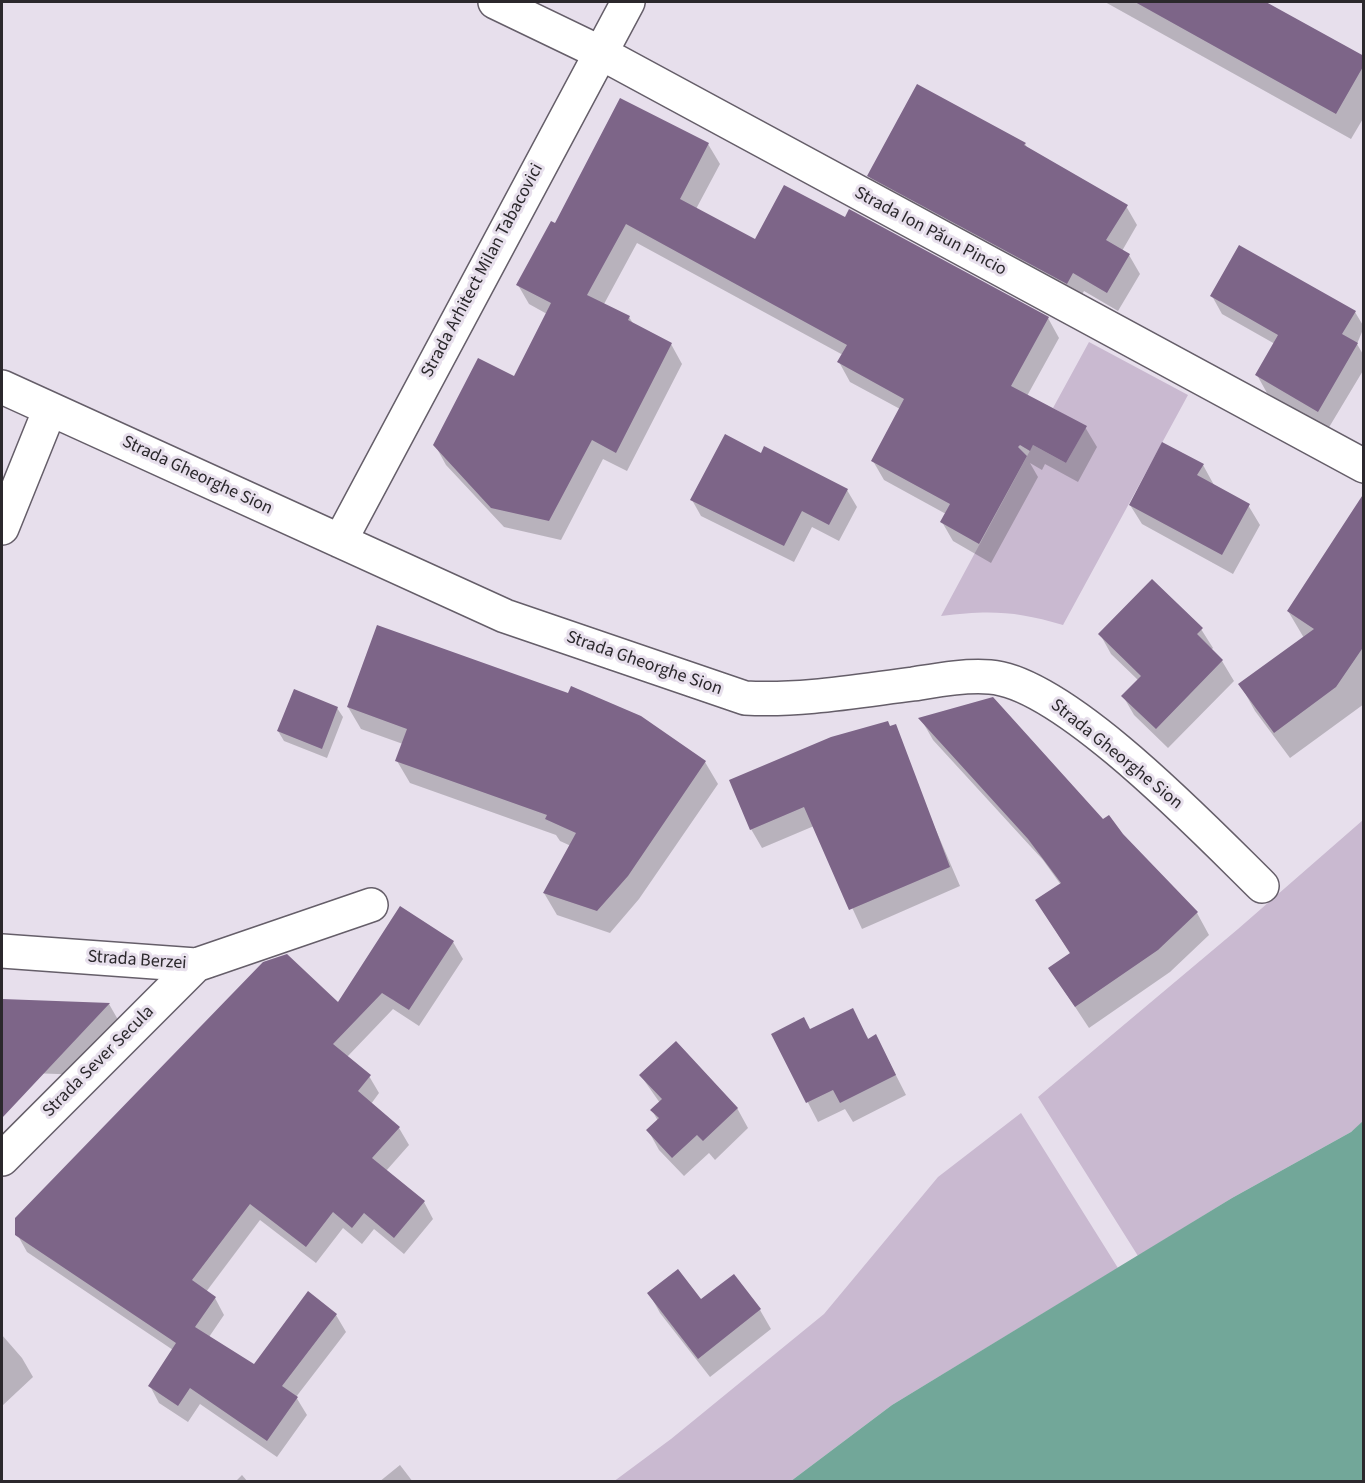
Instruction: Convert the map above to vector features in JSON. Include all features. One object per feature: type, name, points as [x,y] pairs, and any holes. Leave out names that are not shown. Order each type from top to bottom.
[{"type":"street","name":"Strada Ion Păun Pincio","points":[[495,2],[599,52],[1364,466]]},
{"type":"street","name":"Strada Arhitect Milan Tabacovici","points":[[340,541],[599,52],[628,2]]},
{"type":"street","name":"Strada Gheorghe Sion","points":[[2,387],[504,616],[745,698],[784,700],[947,679],[989,676],[1011,680],[1039,692],[1093,732],[1156,784],[1262,885]]},
{"type":"street","points":[[2,528],[50,409]]},
{"type":"street","name":"Strada Berzei","points":[[2,951],[196,965],[371,904]]},
{"type":"street","name":"Strada Sever Secula","points":[[2,1159],[196,965]]},
{"type":"shaded area","points":[[1089,342],[1188,395],[1063,625],[1016,614],[974,613],[941,616],[1033,445],[1066,463],[1086,427],[1053,408]]},
{"type":"shaded area","points":[[1363,820],[1364,1121],[1351,1132],[1232,1198],[1138,1256],[1038,1097],[1238,929]]},
{"type":"shaded area","points":[[1021,1113],[1118,1268],[892,1405],[791,1481],[613,1482],[671,1439],[824,1314],[938,1177]]},
{"type":"shaded area","points":[[1363,1121],[1363,1481],[791,1481],[892,1405],[1232,1198],[1351,1132]]},
{"type":"building","points":[[1135,2],[1266,2],[1364,56],[1364,65],[1336,114]]},
{"type":"building","points":[[917,84],[1026,143],[1024,145],[1128,205],[1106,240],[1130,254],[1107,293],[1073,273],[1067,284],[867,176]]},
{"type":"building","points":[[620,98],[709,143],[680,199],[755,239],[784,185],[845,217],[849,209],[1049,317],[1011,386],[1087,426],[1066,463],[1033,445],[1030,451],[1020,445],[1018,447],[1027,456],[979,544],[940,522],[950,504],[871,461],[904,399],[837,362],[847,345],[626,224],[587,295],[630,316],[628,320],[672,343],[616,453],[592,440],[549,521],[491,508],[433,445],[478,358],[514,376],[551,303],[516,285],[551,221],[555,223]]},
{"type":"building","points":[[1239,245],[1356,311],[1342,334],[1358,343],[1318,412],[1255,375],[1278,335],[1210,296]]},
{"type":"building","points":[[725,434],[761,453],[764,446],[848,489],[829,525],[802,511],[784,546],[690,500]]},
{"type":"building","points":[[1162,442],[1204,464],[1197,475],[1250,504],[1222,555],[1129,505]]},
{"type":"building","points":[[1364,493],[1364,646],[1336,687],[1274,733],[1238,684],[1314,629],[1287,611]]},
{"type":"building","points":[[1152,579],[1203,628],[1197,634],[1223,660],[1156,729],[1121,696],[1141,676],[1098,634]]},
{"type":"building","points":[[377,625],[568,693],[571,686],[641,716],[706,761],[628,876],[597,911],[543,893],[576,833],[545,819],[547,815],[395,761],[407,729],[347,707]]},
{"type":"building","points":[[294,689],[338,707],[322,749],[277,731]]},
{"type":"building","points":[[993,697],[1103,819],[1109,815],[1123,834],[1198,912],[1158,950],[1075,1007],[1048,968],[1070,953],[1035,900],[1061,883],[1028,839],[918,718]]},
{"type":"building","points":[[888,721],[890,726],[896,724],[950,867],[849,910],[804,807],[750,830],[729,780],[831,737]]},
{"type":"building","points":[[400,906],[454,941],[409,1010],[382,993],[333,1044],[371,1075],[358,1091],[400,1127],[372,1158],[425,1201],[394,1238],[364,1213],[352,1228],[333,1212],[306,1247],[250,1204],[192,1280],[216,1297],[195,1327],[254,1364],[308,1291],[337,1314],[282,1386],[298,1397],[267,1441],[190,1388],[178,1406],[148,1386],[176,1343],[15,1235],[15,1218],[263,962],[287,954],[338,1002]]},
{"type":"building","points":[[2,999],[110,1003],[2,1118]]},
{"type":"building","points":[[853,1008],[868,1039],[876,1034],[896,1075],[840,1103],[833,1090],[806,1103],[771,1034],[804,1017],[810,1029]]},
{"type":"building","points":[[676,1041],[738,1108],[703,1141],[697,1135],[672,1158],[646,1130],[659,1118],[650,1110],[662,1099],[639,1075]]},
{"type":"building","points":[[678,1269],[701,1299],[734,1274],[761,1309],[698,1359],[647,1293]]}]
